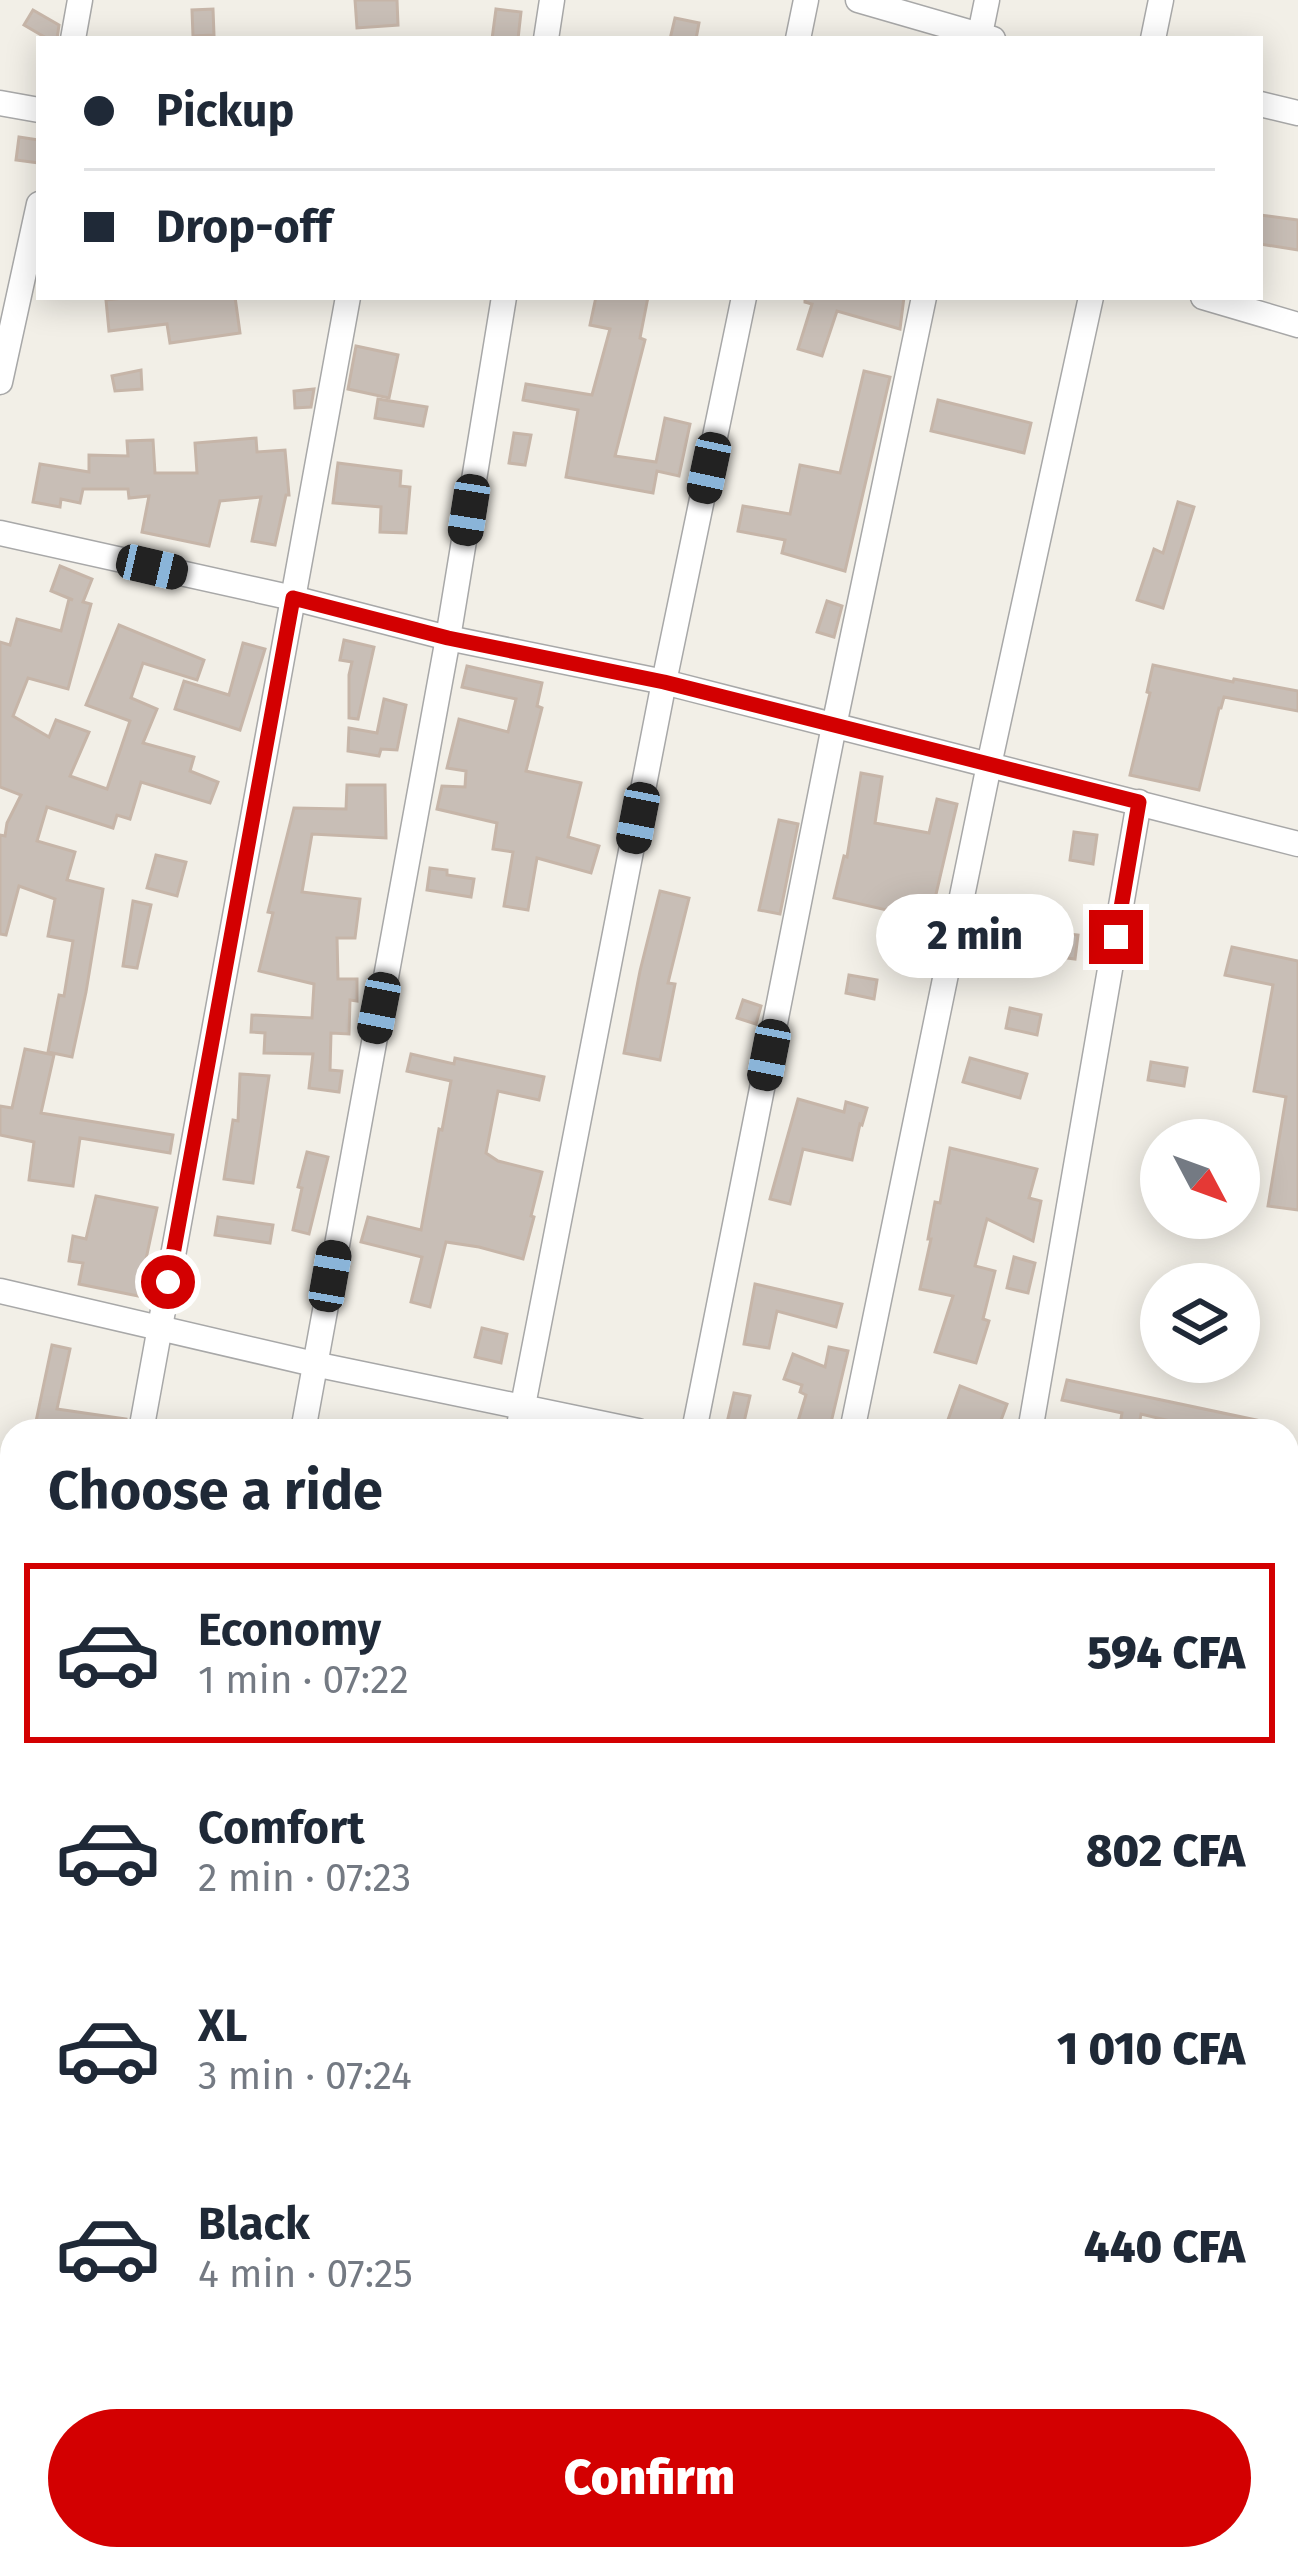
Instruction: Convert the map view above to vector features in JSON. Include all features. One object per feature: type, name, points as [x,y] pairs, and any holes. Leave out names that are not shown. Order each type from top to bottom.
[{"type":"street","points":[[74,36],[80,0]]},
{"type":"street","points":[[546,36],[552,0]]},
{"type":"street","points":[[799,36],[806,0]]},
{"type":"street","points":[[857,0],[977,36]]},
{"type":"street","points":[[984,36],[988,0]]},
{"type":"street","points":[[1154,36],[1162,0]]},
{"type":"street","points":[[0,103],[36,109]]},
{"type":"street","points":[[1263,105],[1298,113]]},
{"type":"street","points":[[0,382],[36,218]]},
{"type":"street","points":[[143,1419],[347,300]]},
{"type":"street","points":[[305,1419],[448,638],[504,300]]},
{"type":"street","points":[[0,1291],[314,1364],[521,1419],[743,300]]},
{"type":"street","points":[[696,1419],[923,300]]},
{"type":"street","points":[[854,1419],[1090,300]]},
{"type":"street","points":[[1213,300],[1298,325]]},
{"type":"street","points":[[0,533],[448,638],[664,682],[1298,844]]},
{"type":"street","points":[[1032,1419],[1139,802]]},
{"type":"building","points":[[355,0],[397,0],[398,25],[357,28]]},
{"type":"building","points":[[213,9],[214,35],[193,36],[192,10]]},
{"type":"building","points":[[496,9],[521,12],[518,36],[492,36]]},
{"type":"building","points":[[33,10],[59,25],[57,36],[43,36],[24,25]]},
{"type":"building","points":[[675,18],[699,23],[697,36],[671,36]]},
{"type":"building","points":[[19,137],[36,140],[36,163],[16,160]]},
{"type":"building","points":[[1263,215],[1298,220],[1298,250],[1263,244]]},
{"type":"building","points":[[106,300],[235,300],[240,333],[170,343],[167,324],[109,331]]},
{"type":"building","points":[[595,300],[647,300],[640,338],[645,340],[615,456],[656,462],[665,418],[690,424],[679,476],[657,471],[653,493],[566,477],[578,410],[523,400],[526,384],[592,395],[610,329],[590,325]]},
{"type":"building","points":[[904,300],[900,329],[837,311],[822,356],[798,349],[812,304],[805,302]]},
{"type":"building","points":[[356,346],[398,355],[389,398],[348,389]]},
{"type":"building","points":[[141,370],[142,389],[115,391],[112,376]]},
{"type":"building","points":[[864,371],[890,377],[845,571],[782,553],[785,540],[738,531],[743,506],[790,514],[800,465],[840,473]]},
{"type":"building","points":[[314,389],[311,407],[295,408],[294,391]]},
{"type":"building","points":[[378,399],[427,407],[423,426],[375,418]]},
{"type":"building","points":[[938,400],[1031,423],[1024,453],[931,431]]},
{"type":"building","points":[[514,433],[531,435],[525,465],[509,463]]},
{"type":"building","points":[[256,438],[257,452],[285,450],[289,495],[275,545],[252,541],[261,497],[220,501],[209,546],[142,532],[149,496],[129,498],[128,489],[83,489],[80,503],[61,499],[60,507],[33,502],[40,464],[89,472],[89,455],[128,456],[127,441],[153,440],[155,473],[197,473],[195,443]]},
{"type":"building","points":[[338,463],[401,471],[400,486],[410,487],[406,533],[380,532],[381,507],[333,503]]},
{"type":"building","points":[[1178,502],[1194,507],[1163,608],[1137,600],[1154,549],[1163,553]]},
{"type":"building","points":[[60,566],[92,579],[83,602],[91,604],[68,689],[28,678],[13,716],[49,737],[56,720],[89,732],[70,776],[107,789],[130,721],[86,705],[119,625],[204,660],[197,680],[143,663],[131,698],[157,709],[143,743],[194,757],[190,771],[218,782],[210,803],[141,782],[130,819],[117,815],[113,828],[47,807],[37,841],[75,852],[67,880],[103,889],[72,1057],[48,1052],[73,941],[48,936],[55,899],[19,886],[6,935],[0,934],[0,835],[5,836],[21,795],[0,787],[0,642],[10,645],[17,619],[61,631],[69,599],[73,600],[51,591]]},
{"type":"building","points":[[827,601],[842,606],[834,637],[817,632]]},
{"type":"building","points":[[344,640],[374,647],[358,719],[349,718],[352,662],[340,660]]},
{"type":"building","points":[[243,643],[265,649],[240,730],[175,709],[184,681],[229,695]]},
{"type":"building","points":[[1153,665],[1298,691],[1298,711],[1224,697],[1199,790],[1130,775]]},
{"type":"building","points":[[467,666],[542,683],[537,706],[542,708],[526,771],[581,783],[568,837],[599,846],[591,873],[537,858],[528,910],[504,906],[513,852],[493,849],[497,823],[437,809],[442,786],[465,787],[466,771],[447,768],[459,719],[508,732],[516,699],[462,687]]},
{"type":"building","points":[[384,699],[406,705],[397,750],[381,749],[379,756],[348,751],[349,728],[377,733]]},
{"type":"building","points":[[861,773],[882,777],[875,823],[929,833],[937,799],[957,804],[930,920],[834,898],[847,857]]},
{"type":"building","points":[[347,785],[385,785],[386,838],[312,834],[302,892],[360,899],[355,938],[337,938],[338,979],[357,979],[357,1001],[350,1000],[349,1034],[331,1033],[330,1070],[342,1071],[339,1092],[309,1088],[313,1054],[264,1053],[265,1033],[251,1032],[252,1015],[312,1018],[314,984],[259,971],[294,808],[346,809]]},
{"type":"building","points":[[779,820],[798,824],[780,914],[759,910]]},
{"type":"building","points":[[1074,832],[1097,835],[1093,864],[1070,860]]},
{"type":"building","points":[[156,855],[186,862],[177,896],[147,888]]},
{"type":"building","points":[[430,868],[474,879],[471,897],[427,890]]},
{"type":"building","points":[[660,891],[689,898],[668,983],[675,984],[660,1060],[624,1053]]},
{"type":"building","points":[[133,901],[151,905],[137,968],[123,966]]},
{"type":"building","points":[[992,925],[1078,935],[1075,959],[989,948]]},
{"type":"building","points":[[1232,947],[1298,961],[1298,1210],[1268,1206],[1286,1097],[1254,1091],[1273,985],[1225,975]]},
{"type":"building","points":[[849,975],[877,980],[874,999],[846,993]]},
{"type":"building","points":[[743,1000],[761,1006],[756,1024],[737,1018]]},
{"type":"building","points":[[1010,1008],[1041,1015],[1037,1035],[1006,1028]]},
{"type":"building","points":[[25,1049],[54,1055],[41,1113],[173,1135],[170,1153],[80,1138],[73,1186],[29,1180],[34,1142],[0,1135],[0,1106],[12,1108]]},
{"type":"building","points":[[411,1054],[544,1077],[539,1100],[498,1091],[486,1153],[498,1161],[542,1172],[523,1259],[446,1242],[430,1307],[411,1302],[422,1257],[361,1242],[368,1217],[421,1230],[451,1081],[407,1071]]},
{"type":"building","points":[[970,1058],[1027,1074],[1020,1098],[963,1082]]},
{"type":"building","points":[[1151,1062],[1187,1068],[1184,1086],[1148,1080]]},
{"type":"building","points":[[240,1074],[269,1076],[253,1183],[224,1179],[233,1120],[238,1121]]},
{"type":"building","points":[[798,1099],[844,1112],[846,1102],[867,1108],[852,1160],[803,1149],[790,1204],[770,1199]]},
{"type":"building","points":[[950,1148],[1037,1169],[1029,1198],[1041,1201],[1033,1241],[987,1219],[975,1266],[995,1271],[983,1319],[989,1321],[976,1363],[935,1352],[953,1296],[920,1289]]},
{"type":"building","points":[[307,1152],[328,1157],[309,1234],[293,1230]]},
{"type":"building","points":[[96,1196],[157,1208],[138,1296],[79,1284],[83,1263],[69,1261],[73,1236],[86,1239]]},
{"type":"building","points":[[218,1217],[273,1225],[270,1243],[215,1235]]},
{"type":"building","points":[[1014,1257],[1035,1263],[1028,1293],[1007,1288]]},
{"type":"building","points":[[755,1284],[842,1304],[836,1327],[777,1311],[769,1348],[744,1344]]},
{"type":"building","points":[[482,1328],[507,1334],[501,1363],[475,1357]]},
{"type":"building","points":[[52,1345],[70,1349],[57,1409],[126,1419],[37,1419]]},
{"type":"building","points":[[829,1347],[848,1351],[832,1419],[799,1419],[806,1395],[800,1392],[802,1385],[784,1379],[793,1354],[825,1367]]},
{"type":"building","points":[[1067,1380],[1251,1419],[1162,1419],[1141,1414],[1140,1419],[1121,1419],[1122,1413],[1062,1400]]},
{"type":"building","points":[[960,1386],[1007,1404],[1001,1419],[948,1419]]},
{"type":"building","points":[[734,1393],[750,1396],[745,1419],[728,1419]]},
{"type":"route","points":[[168,1282],[293,598],[448,638],[664,682],[1139,802],[1116,937]]}]
